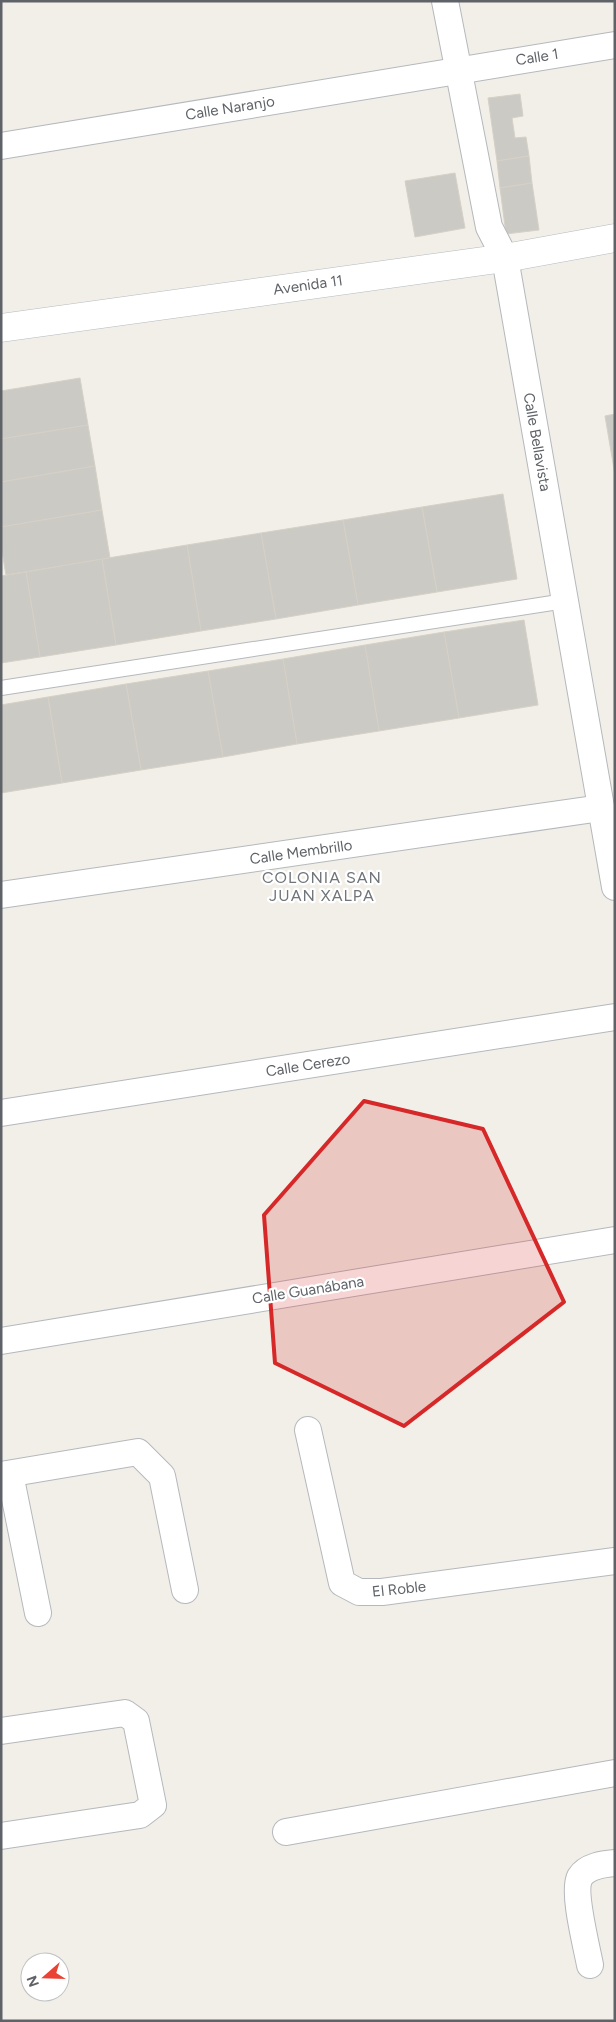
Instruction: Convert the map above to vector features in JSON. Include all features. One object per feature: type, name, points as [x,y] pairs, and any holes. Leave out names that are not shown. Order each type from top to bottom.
[{"type":"street","name":"Calle Bellavista","points":[[445,1],[489,227],[506,258],[615,886]]},
{"type":"street","name":"Calle 1","points":[[459,70],[615,45]]},
{"type":"street","name":"Calle Naranjo","points":[[1,146],[459,70]]},
{"type":"street","name":"Avenida 11","points":[[1,328],[506,258],[615,238]]},
{"type":"street","name":"Calle Membrillo","points":[[1,895],[601,808]]},
{"type":"street","name":"Calle Cerezo","points":[[1,1113],[615,1017]]},
{"type":"street","name":"Calle Guanábana","points":[[1,1340],[615,1240]]},
{"type":"street","name":"El Roble","points":[[308,1430],[342,1583],[359,1592],[382,1592],[615,1561]]},
{"type":"street","points":[[38,1613],[6,1475],[138,1452],[162,1476],[185,1590]]},
{"type":"street","points":[[1,1731],[125,1713],[136,1720],[153,1805],[140,1815],[1,1836]]},
{"type":"street","points":[[286,1832],[615,1773]]},
{"type":"street","points":[[590,1965],[577,1890],[580,1876],[595,1866],[615,1863]]},
{"type":"lane","points":[[1,688],[565,602]]},
{"type":"highlighted area","points":[[364,1101],[483,1129],[564,1302],[404,1426],[275,1363],[264,1215]]},
{"type":"building","points":[[520,94],[523,116],[512,118],[515,138],[526,137],[529,156],[497,161],[488,98]]},
{"type":"building","points":[[529,156],[532,183],[500,188],[497,161]]},
{"type":"building","points":[[455,173],[465,228],[415,237],[405,181]]},
{"type":"building","points":[[532,183],[539,230],[506,234],[500,188]]},
{"type":"building","points":[[80,378],[88,425],[1,439],[1,391]]},
{"type":"building","points":[[615,414],[615,475],[605,416]]},
{"type":"building","points":[[88,425],[95,466],[1,482],[1,439]]},
{"type":"building","points":[[95,466],[102,510],[1,527],[1,482]]},
{"type":"building","points":[[503,494],[517,579],[437,592],[422,507]]},
{"type":"building","points":[[422,507],[437,592],[358,605],[343,520]]},
{"type":"building","points":[[102,510],[110,558],[6,575],[1,545],[1,527]]},
{"type":"building","points":[[343,520],[358,605],[276,619],[261,533]]},
{"type":"building","points":[[261,533],[276,619],[201,631],[187,545]]},
{"type":"building","points":[[187,545],[201,631],[116,645],[102,559]]},
{"type":"building","points":[[102,559],[116,645],[40,657],[26,572]]},
{"type":"building","points":[[26,572],[40,657],[1,663],[1,576]]},
{"type":"building","points":[[524,620],[538,705],[459,718],[444,632]]},
{"type":"building","points":[[444,632],[459,718],[379,731],[365,645]]},
{"type":"building","points":[[365,645],[379,731],[297,744],[283,659]]},
{"type":"building","points":[[283,659],[297,744],[223,757],[208,671]]},
{"type":"building","points":[[208,671],[223,757],[141,770],[126,684]]},
{"type":"building","points":[[126,684],[141,770],[62,783],[48,697]]},
{"type":"building","points":[[48,697],[62,783],[1,793],[1,705]]},
{"type":"district","name":"COLONIA SAN JUAN XALPA","points":[[322,886]]}]
